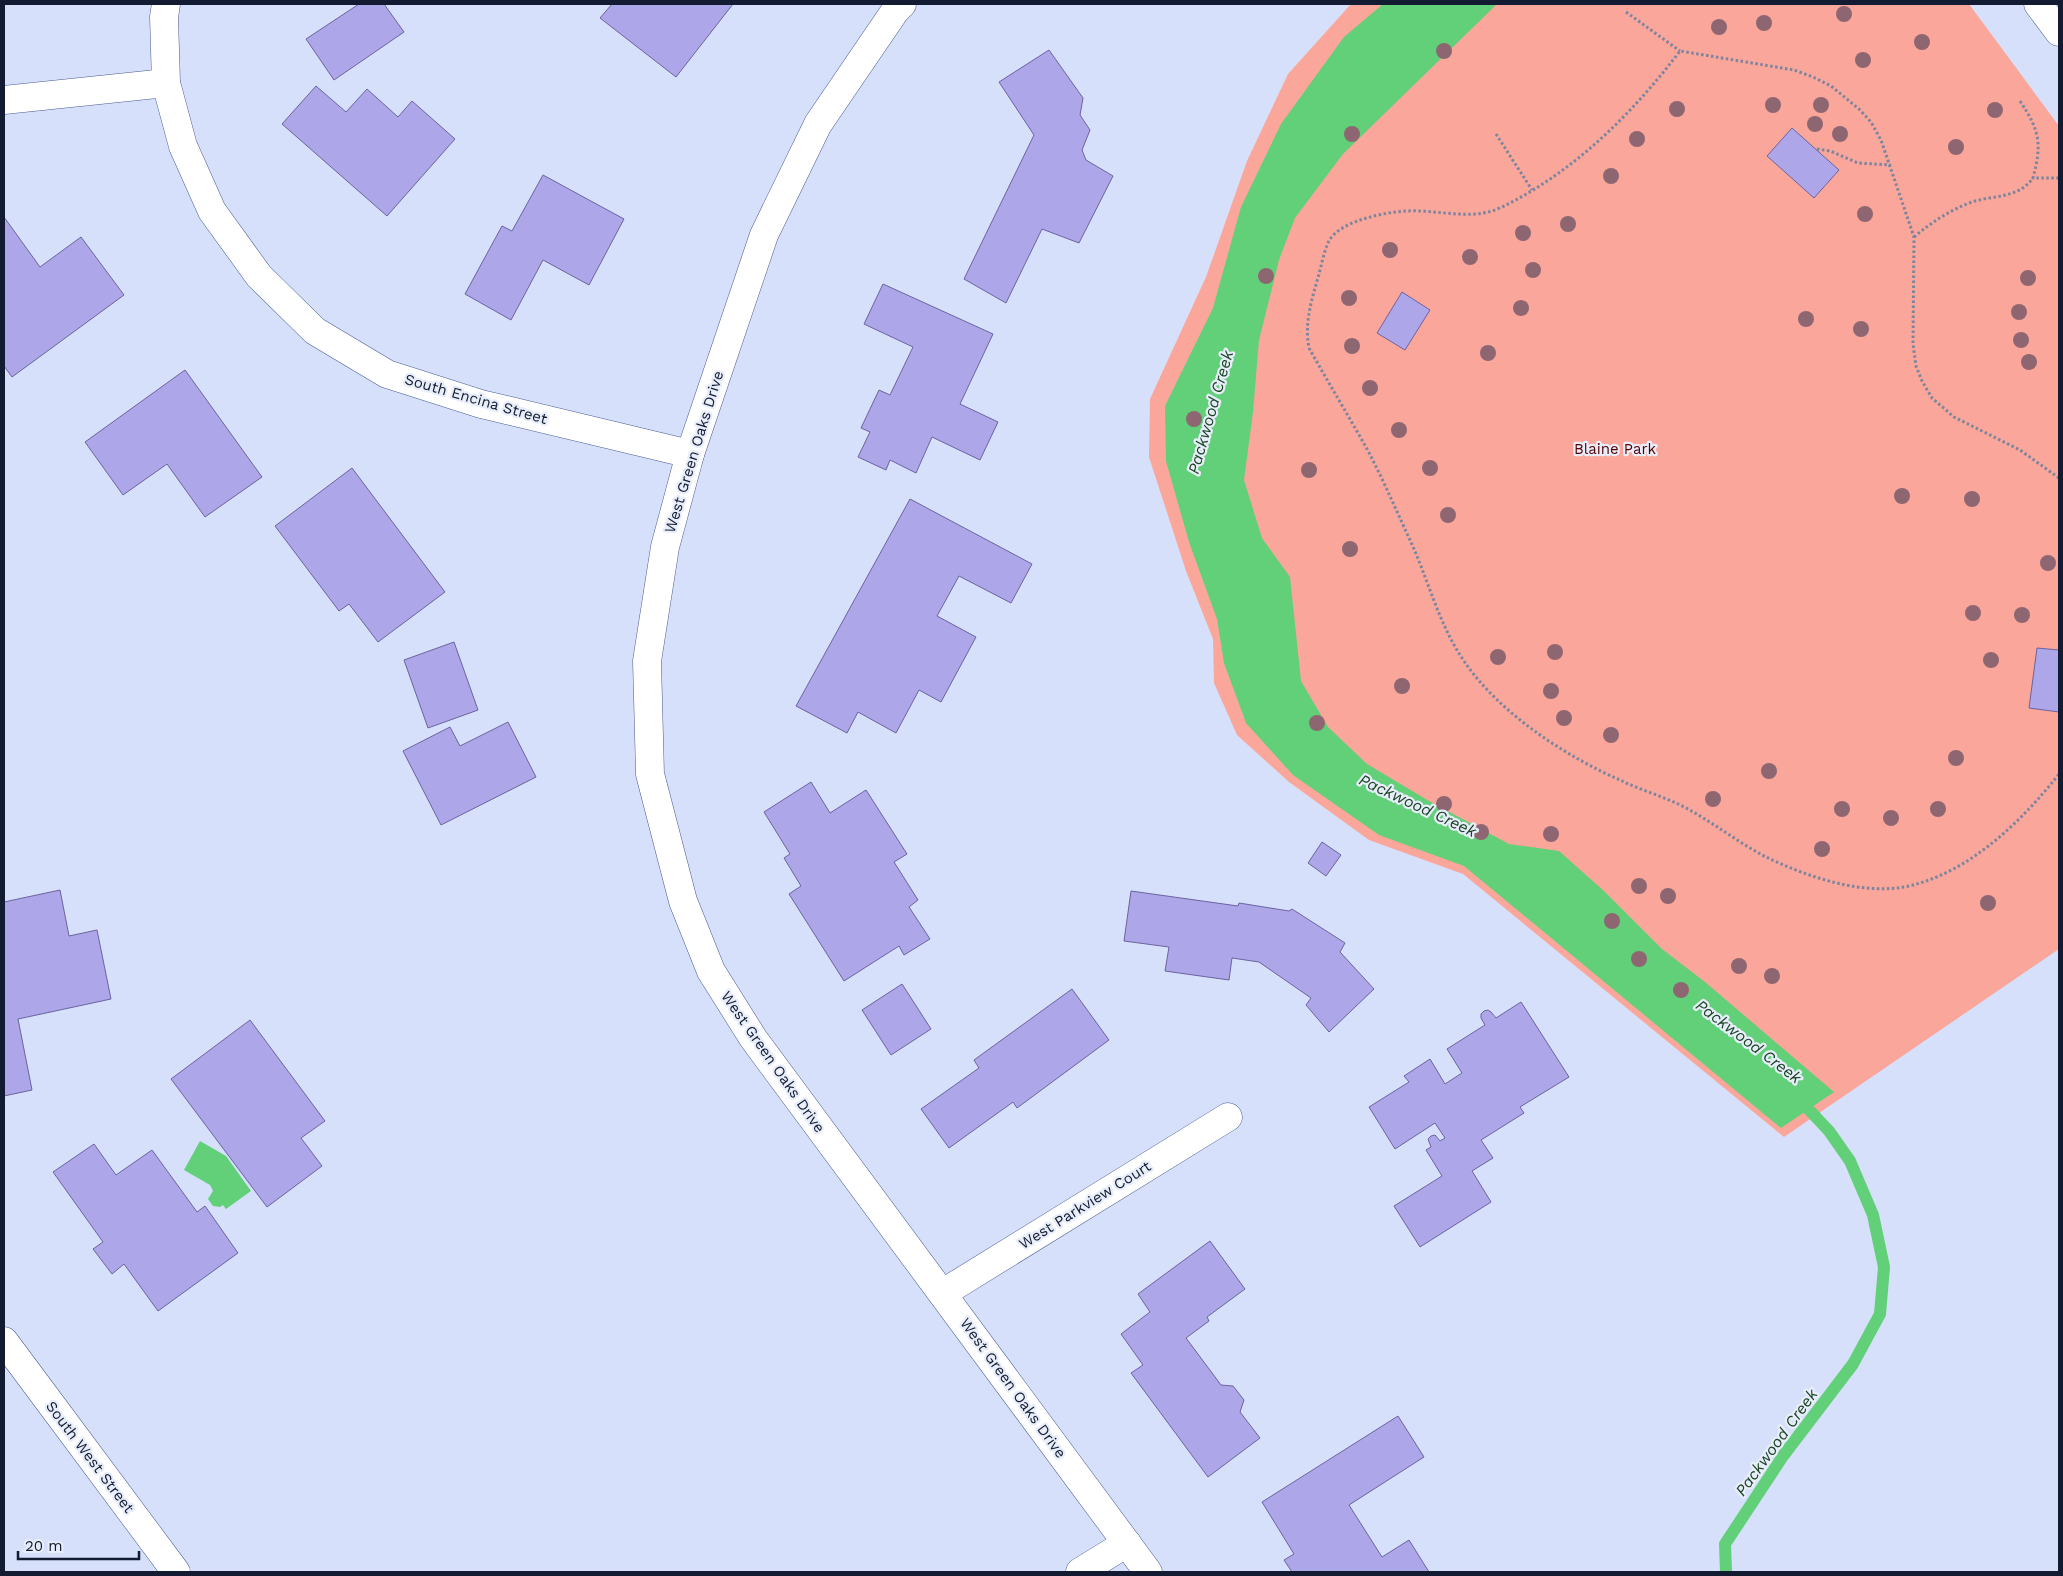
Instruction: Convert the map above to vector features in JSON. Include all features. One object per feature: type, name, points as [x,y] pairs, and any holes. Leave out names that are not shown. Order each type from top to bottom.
[{"type":"street","name":"South Encina Street","points":[[166,4],[164,17],[166,83],[183,146],[212,211],[259,276],[315,331],[387,374],[481,404],[690,454]]},
{"type":"street","name":"West Green Oaks Drive","points":[[902,4],[895,11],[818,124],[764,235],[690,454],[665,548],[647,661],[650,774],[683,901],[711,971],[752,1038],[943,1293],[1148,1572]]},
{"type":"street","points":[[2038,4],[2059,32]]},
{"type":"street","points":[[4,100],[166,83]]},
{"type":"street","name":"West Parkview Court","points":[[943,1293],[1228,1117]]},
{"type":"street","name":"South West Street","points":[[4,1341],[176,1572]]},
{"type":"street","points":[[1080,1572],[1127,1543]]},
{"type":"path","points":[[1626,12],[1680,51],[1794,70],[1825,83],[1847,98],[1870,122],[1881,140],[1891,165],[1914,237],[1913,344],[1916,366],[1922,381],[1932,398],[1954,417],[2020,450],[2059,478]]},
{"type":"path","points":[[1680,51],[1660,78],[1612,130],[1589,150],[1532,190],[1486,214],[1460,215],[1398,211],[1351,223],[1339,230],[1330,240],[1307,321],[1310,348],[1368,451],[1410,539],[1443,622],[1463,660],[1482,684],[1493,696],[1524,722],[1587,764],[1697,813],[1737,840],[1779,862],[1810,875],[1864,888],[1908,886],[1936,877],[1960,864],[1994,841],[2022,815],[2059,774]]},
{"type":"path","points":[[1914,237],[1937,219],[1954,210],[1972,202],[2015,193],[2029,184],[2033,178],[2039,152],[2037,134],[2030,117],[2020,101]]},
{"type":"path","points":[[1496,134],[1532,190]]},
{"type":"path","points":[[1816,149],[1830,151],[1858,163],[1891,165]]},
{"type":"path","points":[[2033,178],[2059,178]]},
{"type":"path","points":[[2054,780],[2059,784]]},
{"type":"green space","name":"Blaine Park","points":[[1351,4],[1969,4],[2059,126],[2059,949],[1784,1137],[1463,874],[1369,840],[1289,782],[1237,735],[1214,683],[1213,639],[1186,571],[1149,457],[1150,399],[1206,277],[1247,161],[1288,74]]},
{"type":"water","points":[[1383,4],[1497,4],[1343,154],[1295,218],[1279,260],[1259,340],[1253,412],[1244,480],[1262,538],[1290,577],[1301,681],[1328,727],[1367,764],[1429,801],[1509,844],[1559,851],[1604,891],[1662,949],[1705,982],[1834,1092],[1781,1128],[1464,866],[1379,835],[1293,775],[1246,723],[1224,663],[1217,619],[1189,542],[1166,461],[1165,406],[1213,308],[1241,207],[1281,124],[1344,37]]},
{"type":"water","points":[[200,1141],[226,1156],[251,1191],[226,1209],[223,1205],[220,1207],[213,1206],[208,1199],[213,1191],[210,1185],[184,1170]]},
{"type":"building","points":[[359,4],[384,4],[404,32],[334,80],[306,39]]},
{"type":"building","points":[[612,4],[733,4],[676,77],[600,18]]},
{"type":"building","points":[[1049,50],[1083,98],[1080,115],[1090,130],[1082,150],[1086,160],[1113,176],[1079,243],[1042,229],[1006,303],[964,279],[1034,135],[999,82]]},
{"type":"building","points":[[316,86],[346,112],[367,89],[398,117],[412,101],[455,139],[387,216],[282,124]]},
{"type":"building","points":[[1792,128],[1839,170],[1814,198],[1767,156]]},
{"type":"building","points":[[543,175],[624,219],[589,285],[543,260],[511,320],[465,294],[502,226],[512,231]]},
{"type":"building","points":[[4,217],[40,267],[81,237],[124,295],[12,377],[4,366]]},
{"type":"building","points":[[883,284],[993,334],[960,404],[998,422],[980,460],[932,437],[916,473],[890,460],[886,470],[858,457],[870,432],[861,428],[879,390],[890,395],[913,347],[864,324]]},
{"type":"building","points":[[1402,292],[1430,310],[1405,350],[1377,333]]},
{"type":"building","points":[[185,370],[262,477],[205,517],[167,464],[123,495],[85,442]]},
{"type":"building","points":[[352,468],[445,592],[378,642],[349,604],[339,611],[275,526]]},
{"type":"building","points":[[910,499],[1032,564],[1011,603],[959,576],[937,616],[976,637],[941,702],[919,690],[896,733],[858,712],[847,733],[796,706]]},
{"type":"building","points":[[454,642],[478,710],[428,728],[404,660]]},
{"type":"building","points":[[2037,648],[2059,650],[2059,712],[2029,708]]},
{"type":"building","points":[[508,722],[536,777],[441,825],[403,751],[450,727],[460,746]]},
{"type":"building","points":[[811,782],[830,813],[866,790],[907,854],[894,862],[918,900],[909,907],[930,939],[904,955],[899,946],[844,981],[789,894],[801,886],[784,858],[790,854],[764,812]]},
{"type":"building","points":[[1322,842],[1341,855],[1326,876],[1308,863]]},
{"type":"building","points":[[60,890],[69,936],[97,930],[111,999],[18,1019],[32,1090],[4,1096],[4,902]]},
{"type":"building","points":[[1131,891],[1238,906],[1239,903],[1289,911],[1292,909],[1345,943],[1340,952],[1374,989],[1329,1032],[1306,1005],[1311,998],[1259,962],[1232,958],[1229,980],[1165,971],[1169,947],[1124,941]]},
{"type":"building","points":[[902,984],[931,1029],[891,1055],[862,1010]]},
{"type":"building","points":[[1072,989],[1109,1040],[1017,1108],[1013,1102],[949,1148],[921,1109],[979,1068],[974,1060]]},
{"type":"building","points":[[1521,1002],[1569,1077],[1520,1107],[1524,1113],[1481,1140],[1493,1158],[1472,1171],[1491,1202],[1420,1247],[1394,1206],[1442,1176],[1426,1150],[1431,1147],[1428,1139],[1431,1136],[1435,1135],[1440,1141],[1445,1138],[1435,1123],[1395,1149],[1369,1107],[1409,1082],[1404,1076],[1430,1059],[1445,1084],[1462,1073],[1447,1049],[1485,1025],[1481,1018],[1481,1014],[1484,1011],[1488,1010],[1496,1018]]},
{"type":"building","points":[[250,1020],[325,1121],[301,1138],[322,1166],[267,1207],[171,1079]]},
{"type":"building","points":[[94,1144],[116,1175],[152,1150],[197,1212],[205,1206],[238,1253],[158,1311],[124,1264],[112,1274],[93,1249],[103,1242],[53,1172]]},
{"type":"building","points":[[1210,1241],[1245,1289],[1207,1317],[1209,1321],[1186,1338],[1221,1385],[1233,1386],[1244,1400],[1240,1412],[1260,1438],[1208,1477],[1131,1373],[1143,1365],[1121,1334],[1150,1312],[1138,1294]]},
{"type":"building","points":[[1398,1416],[1424,1457],[1349,1505],[1382,1557],[1409,1540],[1429,1572],[1292,1572],[1284,1560],[1294,1554],[1262,1502]]},
{"type":"waterway","name":"Packwood Creek","points":[[1726,1572],[1725,1544],[1783,1456],[1853,1364],[1880,1314],[1884,1267],[1873,1215],[1850,1161],[1829,1131],[1796,1096]]}]
